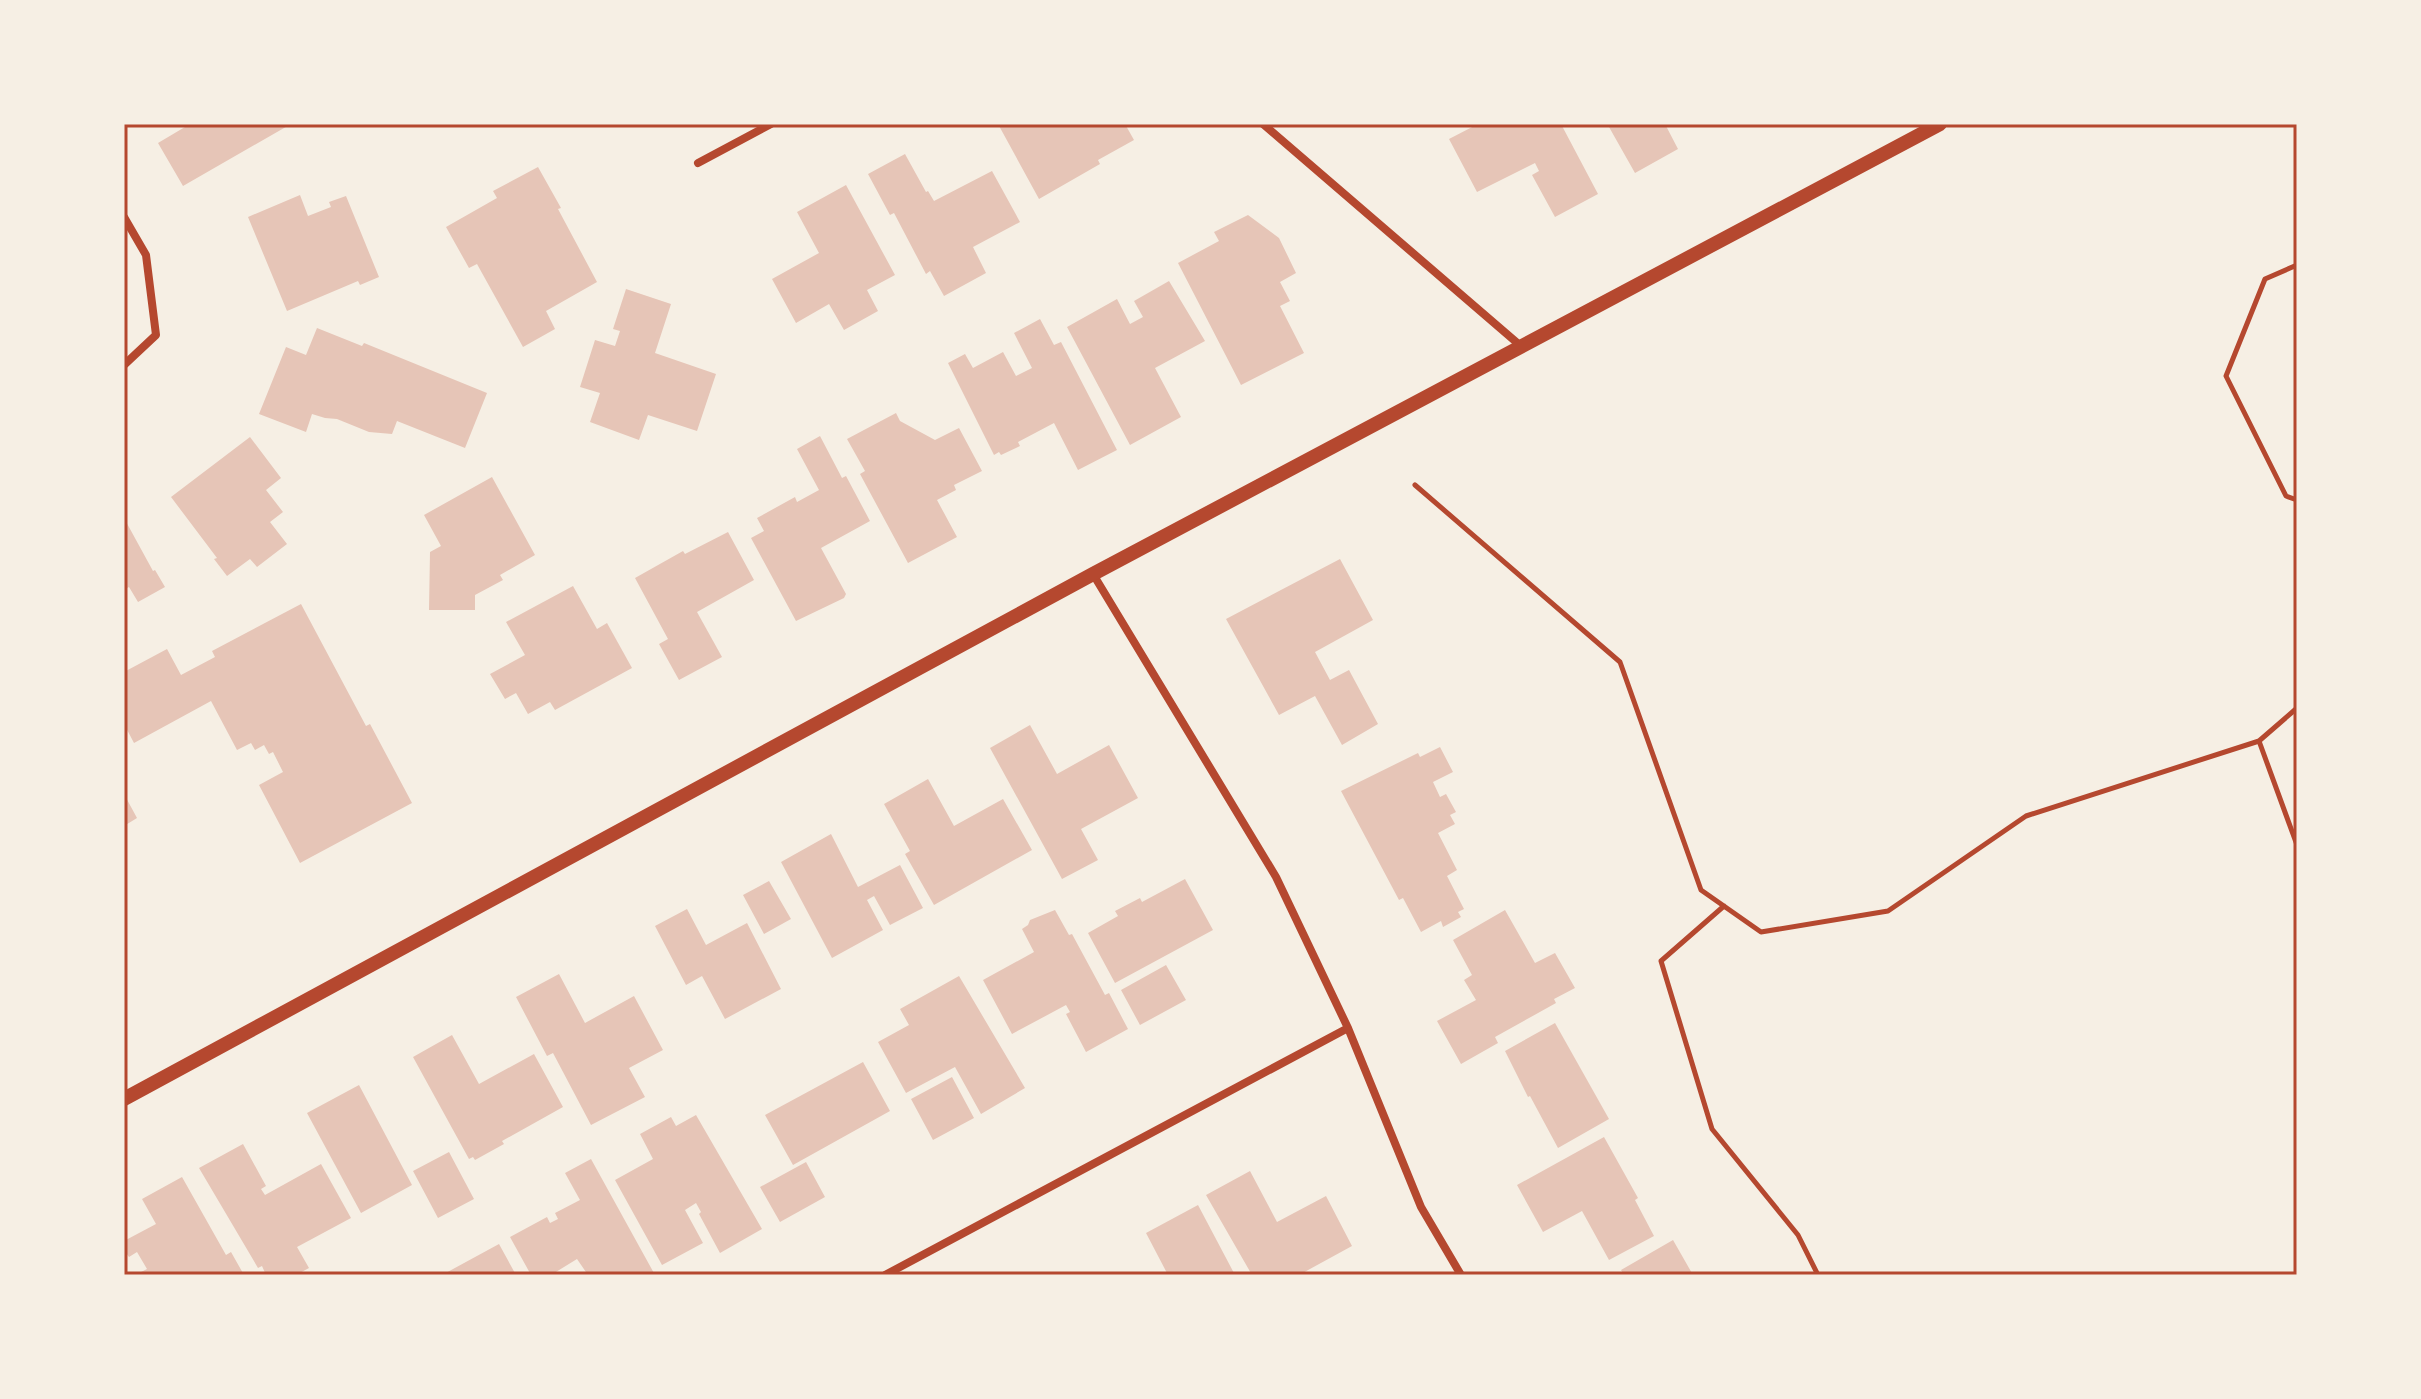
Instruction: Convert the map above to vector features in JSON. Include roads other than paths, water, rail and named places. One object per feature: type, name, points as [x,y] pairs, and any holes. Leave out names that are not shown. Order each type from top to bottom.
[{"type":"street","points":[[698,163],[771,124]]},
{"type":"street","points":[[1263,124],[1522,347]]},
{"type":"street","points":[[124,1099],[1093,574],[1940,124]]},
{"type":"street","points":[[124,217],[146,255],[156,335],[124,365]]},
{"type":"street","points":[[1093,574],[1276,877],[1348,1028],[1421,1207],[1461,1275]]},
{"type":"street","points":[[885,1275],[1348,1028]]}]
